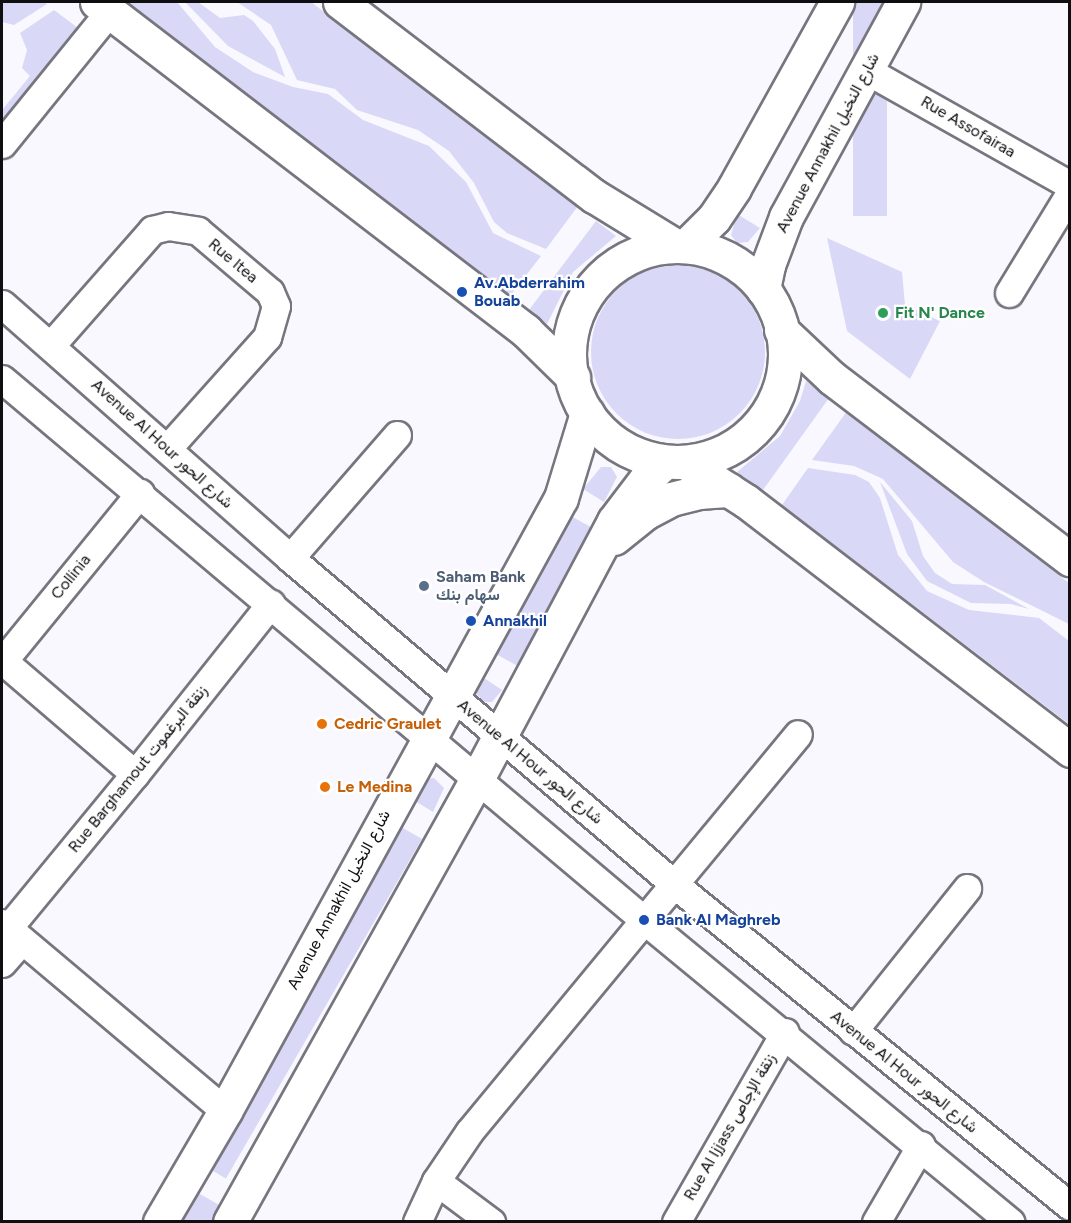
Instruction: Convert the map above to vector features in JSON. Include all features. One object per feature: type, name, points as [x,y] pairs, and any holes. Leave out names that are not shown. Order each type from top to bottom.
[{"type":"main road","points":[[837,2],[725,204],[680,245],[633,254],[614,264],[591,286],[576,314],[570,345],[573,377],[587,413],[621,447],[675,462],[729,490],[1070,750]]},
{"type":"main road","name":"Avenue Annakhil شارع النخيل","points":[[764,289],[768,265],[786,217],[903,2]]},
{"type":"main road","points":[[230,1221],[477,778],[628,499],[675,462],[730,449],[765,419],[783,376],[781,330],[764,289],[743,267],[716,252],[680,245],[594,196],[348,4]]},
{"type":"main road","points":[[103,7],[526,331],[573,377]]},
{"type":"main road","points":[[781,330],[832,378],[1070,559]]},
{"type":"main road","name":"Avenue Annakhil شارع النخيل","points":[[159,1221],[225,1111],[451,694],[561,498],[587,413]]},
{"type":"main road","points":[[597,553],[658,506],[700,492],[729,490]]},
{"type":"street","points":[[2,144],[103,7]]},
{"type":"street","name":"Rue Assofairaa","points":[[866,70],[1070,185]]},
{"type":"street","points":[[1009,293],[1070,193]]},
{"type":"street","name":"Rue Itea","points":[[52,344],[152,230],[168,226],[198,231],[270,292],[276,306],[267,337],[167,449]]},
{"type":"street","name":"Avenue Al Hour شارع الحور","points":[[2,304],[52,344],[290,558],[674,884],[1070,1206]]},
{"type":"street","points":[[5,389],[140,493],[644,920],[785,1032],[1011,1221]]},
{"type":"street","points":[[290,558],[397,435]]},
{"type":"street","name":"Collinia","points":[[2,661],[140,493]]},
{"type":"street","name":"Rue Barghamout زنقة البرغموت","points":[[2,963],[8,930],[271,603]]},
{"type":"street","points":[[2,661],[135,774]]},
{"type":"street","points":[[417,1221],[436,1181],[469,1132],[798,734]]},
{"type":"street","points":[[853,1031],[967,888]]},
{"type":"street","points":[[8,930],[225,1111]]},
{"type":"street","name":"Rue Al Ijjass زنقة الإجاص","points":[[675,1221],[785,1032]]},
{"type":"street","points":[[876,1221],[921,1145]]},
{"type":"street","points":[[436,1181],[491,1221]]},
{"type":"shaded area","points":[[2,2],[44,2],[47,4],[14,25],[2,22]]},
{"type":"shaded area","points":[[126,2],[177,2],[215,47],[253,72],[293,87],[328,94],[363,120],[429,146],[466,182],[493,233],[541,256],[510,296]]},
{"type":"shaded area","points":[[185,2],[198,2],[220,18],[244,15],[253,21],[275,49],[285,77],[228,46]]},
{"type":"shaded area","points":[[237,2],[311,2],[578,206],[546,249],[507,233],[494,222],[474,183],[449,151],[418,130],[357,110],[335,89],[297,80],[271,25]]},
{"type":"shaded area","points":[[853,2],[887,2],[887,216],[853,216]]},
{"type":"shaded area","points":[[54,10],[78,28],[2,121],[2,110],[30,76],[22,68],[27,50],[20,33]]},
{"type":"shaded area","points":[[737,214],[760,228],[748,242],[737,243],[731,235]]},
{"type":"shaded area","points":[[596,221],[616,236],[573,272],[547,324],[529,310]]},
{"type":"shaded area","name":"Fit N' Dance","points":[[827,238],[902,272],[905,305],[940,321],[910,379],[847,331]]},
{"type":"shaded area","points":[[678,265],[711,272],[726,280],[739,291],[750,304],[758,319],[765,352],[758,385],[750,400],[739,413],[726,424],[711,432],[678,439],[645,432],[630,424],[617,413],[606,400],[598,385],[591,352],[598,319],[606,304],[617,291],[630,280],[645,272]]},
{"type":"shaded area","points":[[806,381],[829,398],[763,490],[737,472],[780,436],[800,401]]},
{"type":"shaded area","points":[[847,411],[1069,583],[1069,624],[984,582],[953,562],[883,479],[854,466],[812,460]]},
{"type":"shaded area","points":[[601,467],[611,467],[617,477],[604,502],[583,489]]},
{"type":"shaded area","points":[[808,468],[855,475],[869,482],[880,498],[898,555],[927,591],[969,610],[1039,618],[1069,641],[1069,724],[782,505]]},
{"type":"shaded area","points":[[880,482],[912,521],[923,556],[935,573],[952,584],[985,585],[1029,609],[1011,604],[971,603],[927,581],[907,554]]},
{"type":"shaded area","points":[[569,515],[594,529],[518,666],[493,652]]},
{"type":"shaded area","points":[[481,676],[502,690],[492,702],[485,702],[478,696],[475,688]]},
{"type":"shaded area","points":[[434,778],[444,788],[433,812],[412,799],[423,780]]},
{"type":"shaded area","points":[[396,824],[422,839],[226,1178],[200,1163]]},
{"type":"shaded area","points":[[193,1190],[221,1206],[212,1221],[176,1222]]},
{"type":"place","name":"Av.Abderrahim Bouab","points":[[462,292]]},
{"type":"place","name":"Fit N' Dance","points":[[883,313]]},
{"type":"place","name":"Saham Bank سهام بنك","points":[[424,586]]},
{"type":"place","name":"Annakhil","points":[[471,621]]},
{"type":"place","name":"Cedric Graulet","points":[[322,724]]},
{"type":"place","name":"Le Medina","points":[[325,787]]},
{"type":"place","name":"Bank Al Maghreb","points":[[644,920]]}]
